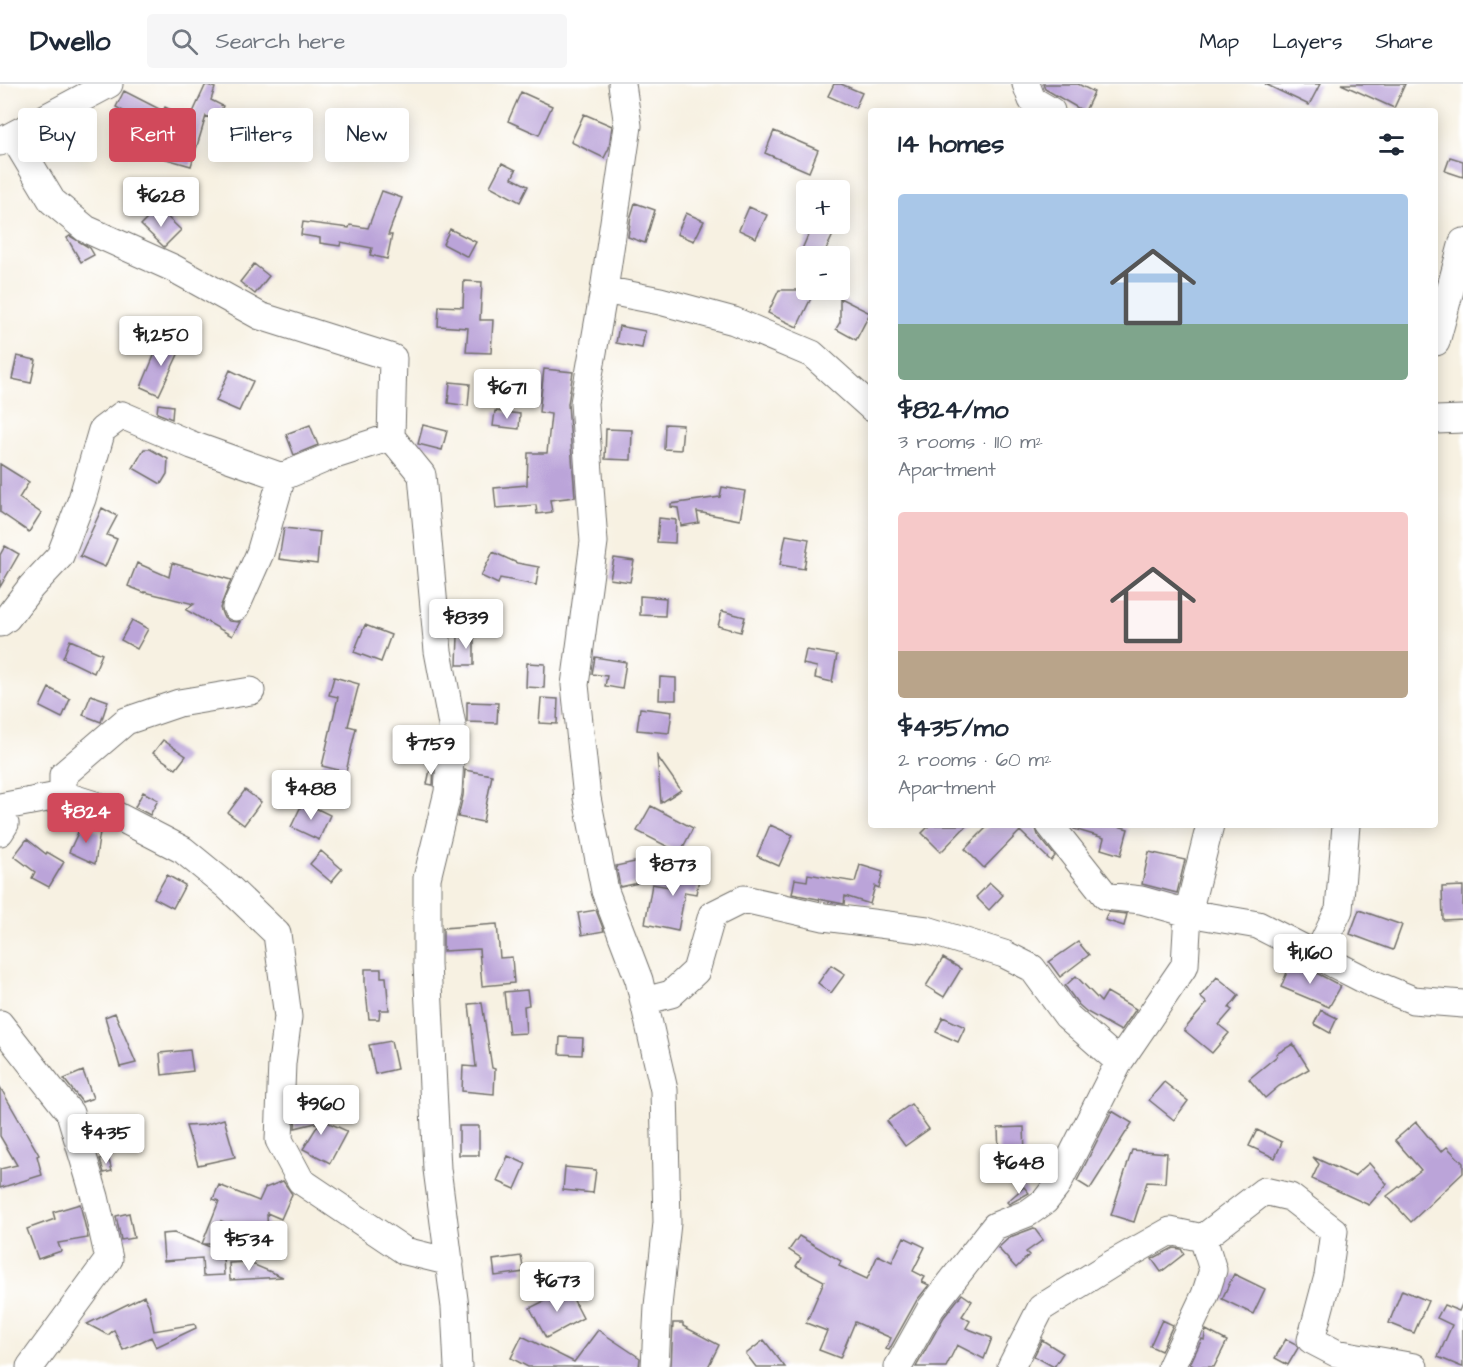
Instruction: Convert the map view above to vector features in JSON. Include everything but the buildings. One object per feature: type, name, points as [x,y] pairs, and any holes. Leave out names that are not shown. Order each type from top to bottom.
[{"type":"street","points":[[109,84],[6,139],[52,201],[86,229],[173,268],[260,316],[393,358],[391,437],[422,475],[438,651],[452,725],[448,792],[427,878],[427,964],[437,1169],[455,1307],[458,1367]]},
{"type":"street","points":[[622,84],[628,126],[604,290],[584,403],[594,542],[575,686],[587,798],[605,891],[639,980],[664,1090],[667,1223],[658,1306],[655,1367]]},
{"type":"street","points":[[1026,84],[1032,100],[1046,108]]},
{"type":"street","points":[[1438,335],[1463,242]]},
{"type":"street","points":[[604,290],[660,301],[734,321],[812,354],[868,404]]},
{"type":"street","points":[[0,624],[60,556],[82,499],[102,430],[122,415],[192,445],[282,477],[329,457],[391,437]]},
{"type":"street","points":[[1438,420],[1463,419]]},
{"type":"street","points":[[236,607],[260,553],[282,477]]},
{"type":"street","points":[[63,795],[63,775],[126,721],[179,703],[251,691]]},
{"type":"street","points":[[0,807],[63,795],[98,807],[183,850],[227,886],[277,933],[288,1017],[282,1063],[279,1140],[290,1161],[301,1181],[405,1251],[450,1262]]},
{"type":"street","points":[[0,815],[5,824],[0,832]]},
{"type":"street","points":[[1052,828],[1106,897],[1141,900],[1188,913],[1258,925],[1369,982],[1413,1000],[1463,1004]]},
{"type":"street","points":[[897,1367],[931,1308],[995,1226],[1028,1213],[1045,1201],[1056,1187],[1119,1062],[1185,965],[1188,913],[1209,828]]},
{"type":"street","points":[[1317,955],[1339,910],[1346,828]]},
{"type":"street","points":[[644,1000],[672,994],[696,971],[712,915],[744,899],[824,916],[927,930],[1004,954],[1032,968],[1067,1016],[1119,1062]]},
{"type":"street","points":[[0,1024],[69,1113],[95,1197],[109,1259],[30,1367]]},
{"type":"street","points":[[1011,1367],[1041,1308],[1170,1231],[1203,1238],[1264,1191],[1290,1197],[1334,1231],[1328,1276],[1311,1340],[1336,1353],[1414,1367]]},
{"type":"street","points":[[1172,1367],[1205,1295],[1213,1270],[1203,1238]]}]
